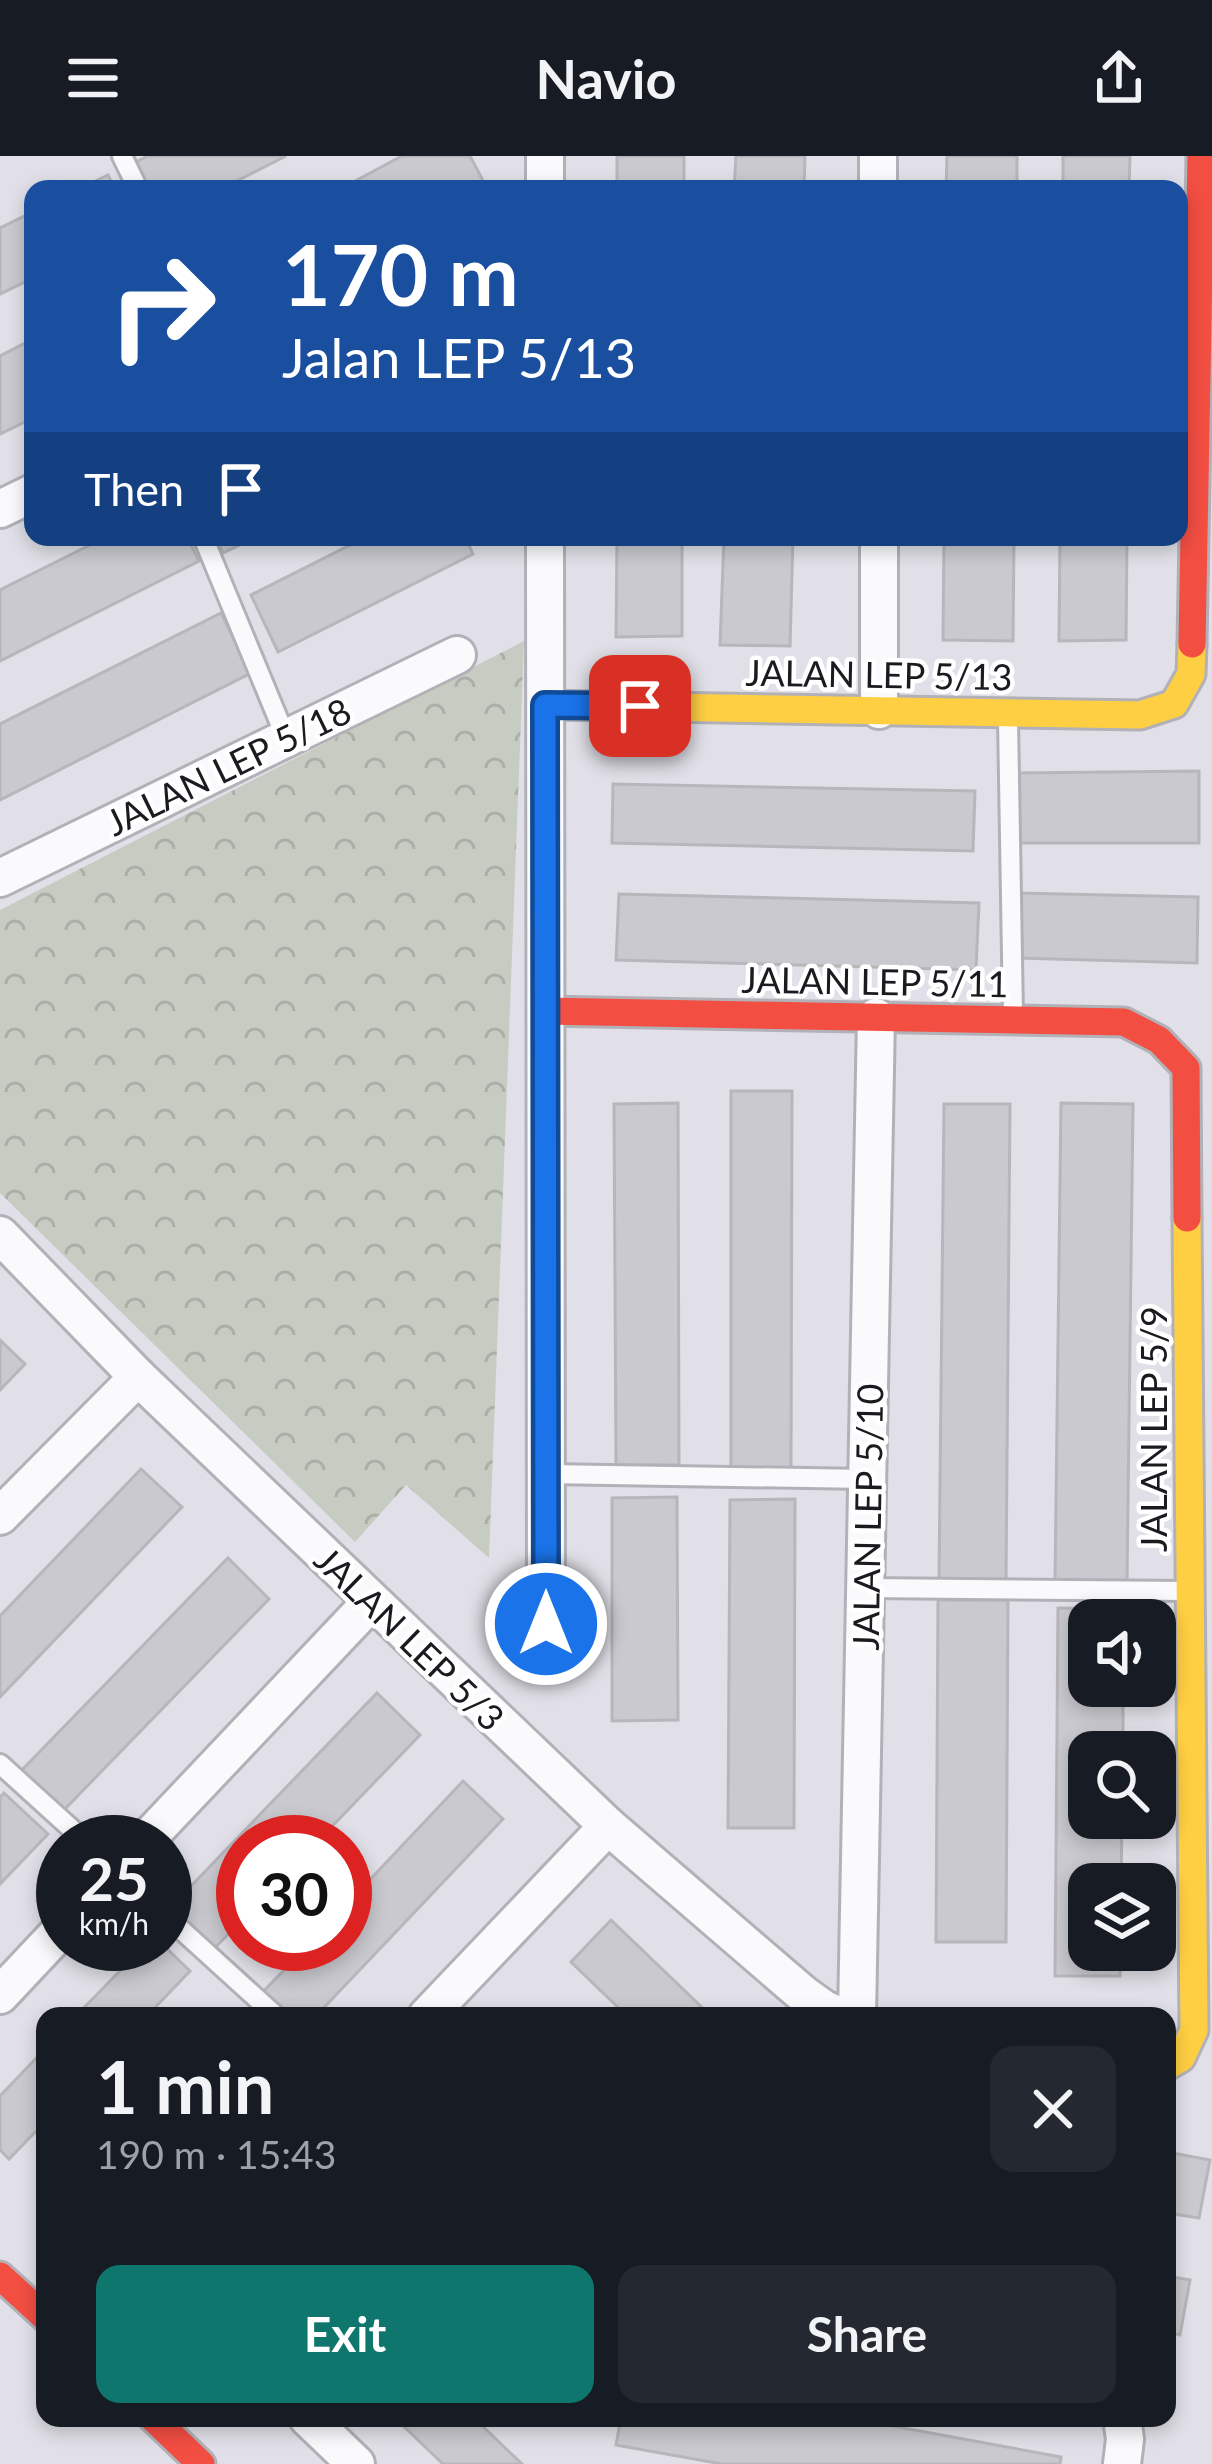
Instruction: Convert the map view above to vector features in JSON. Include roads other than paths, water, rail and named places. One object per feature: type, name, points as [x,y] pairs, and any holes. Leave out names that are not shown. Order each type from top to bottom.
[{"type":"street","name":"JALAN LEP 5/13","points":[[545,705],[1140,715],[1174,704],[1191,674],[1201,156]]},
{"type":"street","points":[[545,546],[546,1624]]},
{"type":"street","points":[[879,546],[879,710]]},
{"type":"street","name":"JALAN LEP 5/18","points":[[0,878],[457,655]]},
{"type":"street","name":"JALAN LEP 5/11","points":[[545,1011],[1124,1022],[1161,1038],[1186,1068]]},
{"type":"street","name":"JALAN LEP 5/10","points":[[857,2007],[877,1017]]},
{"type":"street","name":"JALAN LEP 5/9","points":[[1176,2061],[1194,2030],[1186,1068]]},
{"type":"street","name":"JALAN LEP 5/3","points":[[0,1235],[139,1377],[608,1826],[821,2007]]},
{"type":"street","points":[[0,1516],[139,1377]]},
{"type":"street","points":[[170,1815],[371,1602]]},
{"type":"street","points":[[436,2007],[608,1826]]},
{"type":"street","points":[[0,1995],[36,1957]]},
{"type":"street","points":[[0,2276],[36,2309]]},
{"type":"street","points":[[162,2427],[201,2464]]},
{"type":"street","points":[[317,2427],[356,2464]]},
{"type":"street","points":[[1122,2464],[1123,2427]]},
{"type":"lane","points":[[207,546],[286,738]]},
{"type":"lane","points":[[1008,712],[1013,1020]]},
{"type":"lane","points":[[546,1474],[867,1479]]},
{"type":"lane","points":[[866,1588],[1190,1591]]},
{"type":"lane","points":[[0,1764],[56,1815]]},
{"type":"lane","points":[[192,1940],[266,2007]]}]
